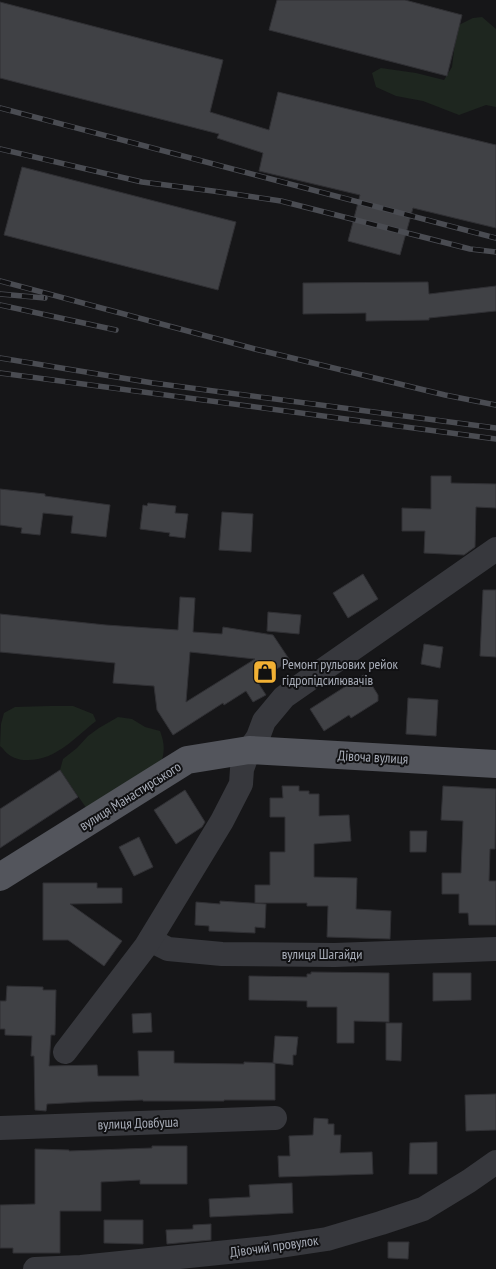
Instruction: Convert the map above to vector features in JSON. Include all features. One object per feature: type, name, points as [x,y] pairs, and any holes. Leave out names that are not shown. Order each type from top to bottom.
[{"type":"main road","name":"Дівоча вулиця","points":[[249,750],[496,764]]},
{"type":"main road","name":"вулиця Манастирського","points":[[0,877],[187,760],[249,750]]},
{"type":"street","points":[[64,1052],[150,940],[222,821],[241,784],[242,769],[249,750],[258,737],[264,721],[284,697],[496,549]]},
{"type":"street","name":"вулиця Шагайди","points":[[150,940],[168,949],[222,954],[335,955],[496,949]]},
{"type":"street","name":"вулиця Довбуша","points":[[0,1128],[275,1118]]},
{"type":"street","name":"Дівочий провулок","points":[[35,1269],[81,1267],[257,1249],[327,1239],[423,1208],[469,1181],[496,1162]]},
{"type":"shaded area","points":[[482,17],[496,29],[496,107],[486,105],[459,115],[423,101],[396,96],[376,87],[372,73],[381,68],[416,73],[444,80],[452,67],[457,26],[473,18]]},
{"type":"shaded area","points":[[73,706],[93,714],[96,721],[64,747],[47,757],[26,760],[12,757],[0,746],[1,724],[4,713],[15,707]]},
{"type":"shaded area","points":[[118,717],[132,719],[145,727],[160,731],[164,746],[162,760],[87,809],[60,770],[63,759],[88,736]]},
{"type":"building","points":[[277,0],[405,0],[462,15],[447,76],[269,30]]},
{"type":"building","points":[[0,2],[223,60],[210,112],[269,130],[278,92],[496,145],[496,228],[413,208],[400,255],[348,241],[360,195],[259,171],[263,153],[217,138],[219,134],[0,78]]},
{"type":"building","points":[[22,167],[236,222],[218,290],[4,235]]},
{"type":"building","points":[[428,282],[429,294],[496,286],[496,311],[429,318],[429,320],[366,321],[366,313],[303,314],[303,283]]},
{"type":"building","points":[[431,476],[451,476],[451,483],[496,484],[496,508],[476,507],[475,547],[464,555],[424,553],[425,531],[402,531],[402,508],[431,509]]},
{"type":"building","points":[[0,489],[45,494],[45,496],[110,505],[106,537],[71,533],[73,516],[43,513],[40,535],[21,533],[22,528],[0,525]]},
{"type":"building","points":[[148,503],[176,506],[175,513],[188,514],[185,538],[169,536],[170,533],[140,529],[143,505],[147,506]]},
{"type":"building","points":[[222,512],[253,514],[251,552],[219,550]]},
{"type":"building","points":[[363,574],[378,599],[348,618],[333,593]]},
{"type":"building","points":[[483,590],[496,590],[496,657],[480,656]]},
{"type":"building","points":[[180,597],[195,598],[193,632],[222,634],[223,627],[273,635],[291,662],[257,681],[266,695],[253,702],[246,691],[224,705],[223,703],[173,735],[157,710],[154,686],[113,683],[115,663],[0,652],[0,614],[178,630]],"holes":[[[190,652],[255,659],[186,702]]]},
{"type":"building","points":[[268,612],[301,615],[299,634],[267,631]]},
{"type":"building","points":[[424,644],[443,647],[440,668],[421,664]]},
{"type":"building","points":[[365,674],[378,695],[378,701],[351,718],[349,715],[324,731],[310,709]]},
{"type":"building","points":[[408,698],[438,700],[436,736],[406,734]]},
{"type":"building","points":[[60,770],[78,797],[0,848],[0,809]]},
{"type":"building","points":[[282,786],[299,786],[299,791],[319,794],[319,816],[349,815],[351,841],[314,844],[314,877],[357,878],[356,909],[391,911],[390,939],[327,937],[328,906],[307,906],[307,903],[255,903],[255,885],[270,885],[270,852],[285,852],[285,817],[270,817],[270,798],[283,798]]},
{"type":"building","points":[[443,786],[496,789],[495,849],[490,849],[489,881],[496,881],[496,925],[469,925],[468,913],[459,913],[459,894],[442,894],[442,873],[461,873],[463,821],[441,820]]},
{"type":"building","points":[[185,790],[205,822],[202,827],[176,844],[154,810]]},
{"type":"building","points":[[410,831],[427,831],[426,852],[410,852]]},
{"type":"building","points":[[139,837],[153,867],[134,876],[119,847]]},
{"type":"building","points":[[43,883],[97,883],[97,888],[122,888],[122,903],[70,904],[122,941],[104,966],[68,940],[43,940]]},
{"type":"building","points":[[220,901],[266,904],[265,928],[255,927],[255,933],[209,931],[209,926],[195,925],[196,902],[220,904]]},
{"type":"building","points":[[311,972],[389,973],[389,1022],[354,1021],[354,1043],[337,1043],[337,1007],[307,1007],[307,1001],[249,1000],[249,976],[307,977],[307,974],[311,974]]},
{"type":"building","points":[[433,973],[471,973],[471,1000],[433,1001]]},
{"type":"building","points":[[7,986],[43,987],[43,990],[56,990],[55,1035],[51,1035],[49,1066],[97,1065],[98,1076],[139,1076],[138,1051],[174,1051],[174,1063],[275,1063],[275,1100],[83,1102],[47,1104],[46,1111],[35,1110],[34,1056],[31,1056],[32,1036],[5,1035],[5,1029],[0,1029],[0,1001],[6,1001]]},
{"type":"building","points":[[151,1013],[152,1032],[133,1033],[132,1014]]},
{"type":"building","points":[[386,1023],[402,1023],[401,1061],[386,1060]]},
{"type":"building","points":[[275,1036],[298,1037],[296,1055],[293,1055],[293,1065],[273,1063]]},
{"type":"building","points":[[496,1094],[496,1130],[466,1131],[465,1095]]},
{"type":"building","points":[[314,1118],[328,1119],[328,1124],[334,1124],[334,1135],[341,1135],[340,1153],[372,1152],[373,1174],[279,1177],[278,1156],[290,1156],[289,1136],[313,1135]]},
{"type":"building","points":[[437,1142],[437,1174],[409,1174],[410,1143]]},
{"type":"building","points":[[152,1146],[187,1146],[187,1184],[140,1184],[140,1180],[101,1182],[101,1211],[60,1211],[60,1253],[13,1253],[13,1248],[0,1248],[0,1205],[35,1204],[35,1149],[69,1151],[152,1148]]},
{"type":"building","points":[[292,1183],[293,1213],[210,1217],[209,1199],[250,1197],[249,1185]]},
{"type":"building","points":[[104,1220],[143,1220],[143,1244],[104,1243]]},
{"type":"building","points":[[211,1224],[211,1240],[167,1244],[166,1230],[193,1229],[193,1225]]},
{"type":"building","points":[[388,1242],[409,1242],[408,1259],[388,1258]]},
{"type":"railway","points":[[0,108],[496,238]]},
{"type":"railway","points":[[0,149],[142,182],[281,201],[470,249],[496,252]]},
{"type":"railway","points":[[0,281],[255,349],[445,395],[496,405]]},
{"type":"railway","points":[[0,294],[45,298]]},
{"type":"railway","points":[[0,305],[116,330]]},
{"type":"railway","points":[[0,358],[153,383],[496,428]]},
{"type":"railway","points":[[0,373],[496,439]]},
{"type":"place","name":"Ремонт рульових рейок гідропідсилювачів","points":[[265,672]]}]
